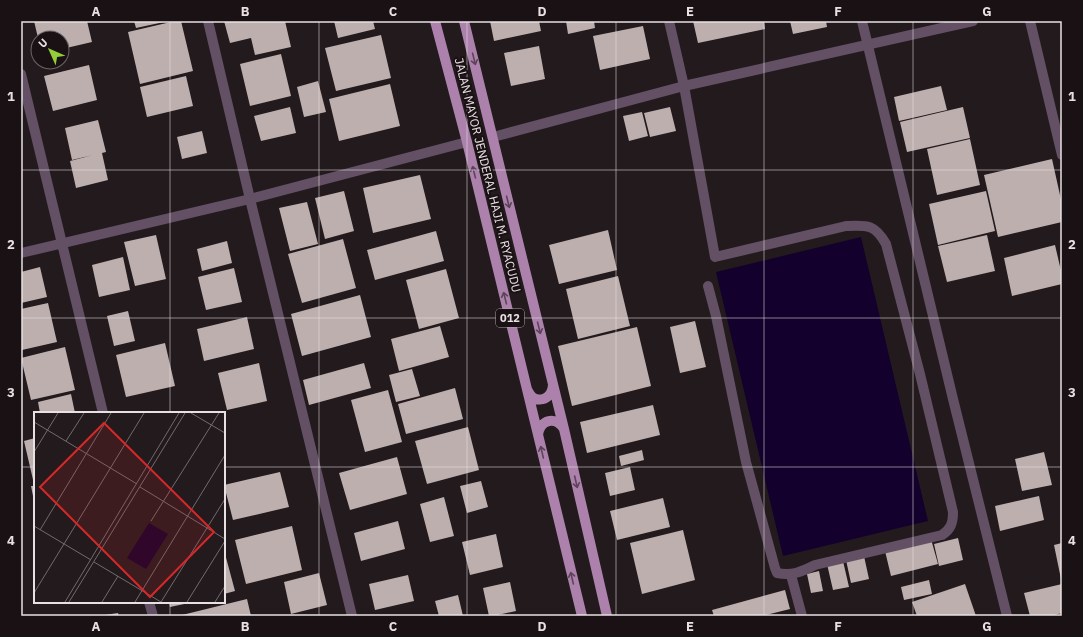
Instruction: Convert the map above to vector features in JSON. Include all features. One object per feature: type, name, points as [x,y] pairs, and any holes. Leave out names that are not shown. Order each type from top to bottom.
[{"type":"main road","name":"JALAN MAYOR JENDERAL HAJI M. RYACUDU","points":[[435,21],[467,142],[582,616]]},
{"type":"main road","name":"JALAN MAYOR JENDERAL HAJI M. RYACUDU","points":[[464,21],[564,429],[608,616]]},
{"type":"main road","points":[[528,390],[529,394],[535,399],[544,399],[551,394],[553,385]]},
{"type":"main road","points":[[538,435],[539,428],[550,421],[558,422],[564,429]]},
{"type":"street","points":[[208,21],[352,616]]},
{"type":"street","points":[[668,21],[684,86],[715,257],[846,226],[870,226],[881,235],[886,244],[920,374],[953,512],[951,527],[947,531],[942,535],[815,566],[791,574],[777,573],[746,462],[716,316],[708,286]]},
{"type":"street","points":[[862,21],[951,392],[1007,616]]},
{"type":"street","points":[[493,137],[684,86],[974,21]]},
{"type":"street","points":[[1030,21],[1062,155]]},
{"type":"street","points":[[21,74],[103,412]]},
{"type":"street","points":[[21,253],[250,199],[467,142]]},
{"type":"street","points":[[791,574],[802,616]]},
{"type":"street","points":[[149,603],[153,616]]},
{"type":"shaded area","points":[[861,237],[928,521],[783,556],[716,272]]},
{"type":"building","points":[[34,21],[87,21],[92,42],[70,47],[70,30],[36,30]]},
{"type":"building","points":[[134,21],[164,21],[164,22],[136,28]]},
{"type":"building","points":[[175,21],[181,21],[193,71],[140,84],[128,32]]},
{"type":"building","points":[[224,21],[285,21],[291,47],[255,55],[251,38],[230,43]]},
{"type":"building","points":[[334,21],[373,21],[375,29],[338,38]]},
{"type":"building","points":[[490,21],[539,21],[541,31],[494,41]]},
{"type":"building","points":[[566,21],[594,21],[595,28],[568,34]]},
{"type":"building","points":[[693,21],[764,21],[765,29],[698,43]]},
{"type":"building","points":[[790,21],[826,21],[827,27],[793,34]]},
{"type":"building","points":[[643,26],[650,59],[600,70],[593,36]]},
{"type":"building","points":[[381,35],[391,78],[336,91],[325,48]]},
{"type":"building","points":[[539,46],[545,79],[511,86],[504,53]]},
{"type":"building","points":[[281,54],[291,96],[250,106],[240,64]]},
{"type":"building","points":[[89,65],[97,100],[53,111],[44,76]]},
{"type":"building","points":[[186,76],[193,106],[147,117],[140,87]]},
{"type":"building","points":[[318,81],[326,112],[304,117],[297,87]]},
{"type":"building","points":[[390,84],[400,126],[339,141],[329,99]]},
{"type":"building","points":[[941,86],[947,110],[899,121],[894,97]]},
{"type":"building","points":[[290,107],[296,133],[261,141],[254,116]]},
{"type":"building","points":[[670,107],[676,131],[650,137],[644,113]]},
{"type":"building","points":[[963,107],[970,138],[907,152],[900,122]]},
{"type":"building","points":[[642,112],[648,136],[629,141],[623,116]]},
{"type":"building","points":[[98,120],[106,152],[102,153],[108,180],[76,188],[70,161],[93,155],[72,160],[65,128]]},
{"type":"building","points":[[202,131],[207,153],[182,159],[177,137]]},
{"type":"building","points":[[970,139],[980,185],[937,195],[927,149]]},
{"type":"building","points":[[1052,159],[1062,204],[1062,222],[998,237],[984,175]]},
{"type":"building","points":[[420,175],[431,219],[373,233],[363,188]]},
{"type":"building","points":[[344,191],[354,231],[325,239],[315,198]]},
{"type":"building","points":[[986,191],[995,231],[938,245],[929,204]]},
{"type":"building","points":[[307,202],[318,244],[290,251],[279,208]]},
{"type":"building","points":[[608,230],[617,270],[559,284],[549,245]]},
{"type":"building","points":[[436,231],[444,261],[375,280],[367,250]]},
{"type":"building","points":[[156,235],[166,279],[135,286],[124,242]]},
{"type":"building","points":[[987,235],[995,271],[947,282],[938,246]]},
{"type":"building","points":[[343,239],[356,288],[302,303],[288,254]]},
{"type":"building","points":[[227,241],[232,263],[202,271],[197,249]]},
{"type":"building","points":[[1055,245],[1062,275],[1062,284],[1012,296],[1004,258]]},
{"type":"building","points":[[123,257],[130,290],[99,297],[92,265]]},
{"type":"building","points":[[40,267],[47,297],[21,303],[21,272]]},
{"type":"building","points":[[234,268],[242,302],[206,310],[198,277]]},
{"type":"building","points":[[446,269],[459,318],[419,329],[406,280]]},
{"type":"building","points":[[618,276],[630,326],[578,339],[566,289]]},
{"type":"building","points":[[360,295],[371,337],[302,356],[291,314]]},
{"type":"building","points":[[48,303],[57,342],[22,350],[21,309]]},
{"type":"building","points":[[128,311],[135,341],[114,346],[107,316]]},
{"type":"building","points":[[247,317],[254,349],[204,361],[197,329]]},
{"type":"building","points":[[695,321],[706,367],[680,373],[670,327]]},
{"type":"building","points":[[440,326],[449,357],[399,371],[391,339]]},
{"type":"building","points":[[637,327],[651,386],[572,406],[558,346]]},
{"type":"building","points":[[165,343],[175,386],[126,397],[116,355]]},
{"type":"building","points":[[65,347],[75,390],[31,400],[21,358]]},
{"type":"building","points":[[259,363],[267,401],[227,410],[218,373]]},
{"type":"building","points":[[364,363],[371,388],[309,405],[303,380]]},
{"type":"building","points":[[412,369],[420,396],[396,402],[389,375]]},
{"type":"building","points":[[455,388],[463,419],[406,434],[398,404]]},
{"type":"building","points":[[388,390],[402,442],[365,452],[351,400]]},
{"type":"building","points":[[71,394],[75,412],[40,412],[38,402]]},
{"type":"building","points":[[653,405],[660,435],[587,453],[580,422]]},
{"type":"building","points":[[468,427],[479,470],[427,484],[415,441]]},
{"type":"building","points":[[34,438],[34,484],[24,441]]},
{"type":"building","points":[[642,450],[644,460],[621,466],[619,456]]},
{"type":"building","points":[[1044,452],[1052,485],[1022,491],[1015,459]]},
{"type":"building","points":[[397,457],[407,494],[350,510],[339,473]]},
{"type":"building","points":[[630,467],[635,490],[610,496],[605,473]]},
{"type":"building","points":[[280,472],[289,507],[233,520],[225,485]]},
{"type":"building","points":[[481,481],[488,507],[467,513],[460,486]]},
{"type":"building","points":[[31,486],[34,486],[34,501]]},
{"type":"building","points":[[1039,496],[1044,520],[1000,531],[995,506]]},
{"type":"building","points":[[444,497],[454,536],[430,542],[420,504]]},
{"type":"building","points":[[663,498],[670,527],[617,540],[610,511]]},
{"type":"building","points":[[398,521],[405,549],[361,561],[354,533]]},
{"type":"building","points":[[292,526],[302,570],[246,584],[235,540]]},
{"type":"building","points":[[683,530],[695,580],[642,594],[630,543]]},
{"type":"building","points":[[496,534],[503,567],[470,575],[462,542]]},
{"type":"building","points":[[958,538],[963,560],[939,566],[934,544]]},
{"type":"building","points":[[931,539],[938,564],[891,576],[885,551]]},
{"type":"building","points":[[1062,543],[1062,579],[1061,579],[1054,545]]},
{"type":"building","points":[[225,554],[235,591],[225,594]]},
{"type":"building","points":[[864,556],[869,579],[851,583],[846,560]]},
{"type":"building","points":[[843,561],[849,587],[833,590],[827,564]]},
{"type":"building","points":[[819,571],[823,591],[811,593],[807,574]]},
{"type":"building","points":[[319,573],[327,605],[291,614],[284,582]]},
{"type":"building","points":[[408,575],[414,601],[375,610],[369,584]]},
{"type":"building","points":[[929,580],[932,594],[904,600],[901,587]]},
{"type":"building","points":[[510,582],[516,611],[489,616],[483,588]]},
{"type":"building","points":[[965,584],[976,616],[917,616],[912,602]]},
{"type":"building","points":[[1062,584],[1062,613],[1051,616],[1030,616],[1024,593]]},
{"type":"building","points":[[785,590],[790,609],[762,616],[714,616],[712,610]]},
{"type":"building","points":[[458,595],[463,616],[439,616],[435,601]]},
{"type":"building","points":[[247,599],[251,616],[182,616],[182,615]]},
{"type":"building","points":[[169,603],[189,603],[170,607]]},
{"type":"building","points":[[118,613],[119,616],[105,616],[105,615]]}]
